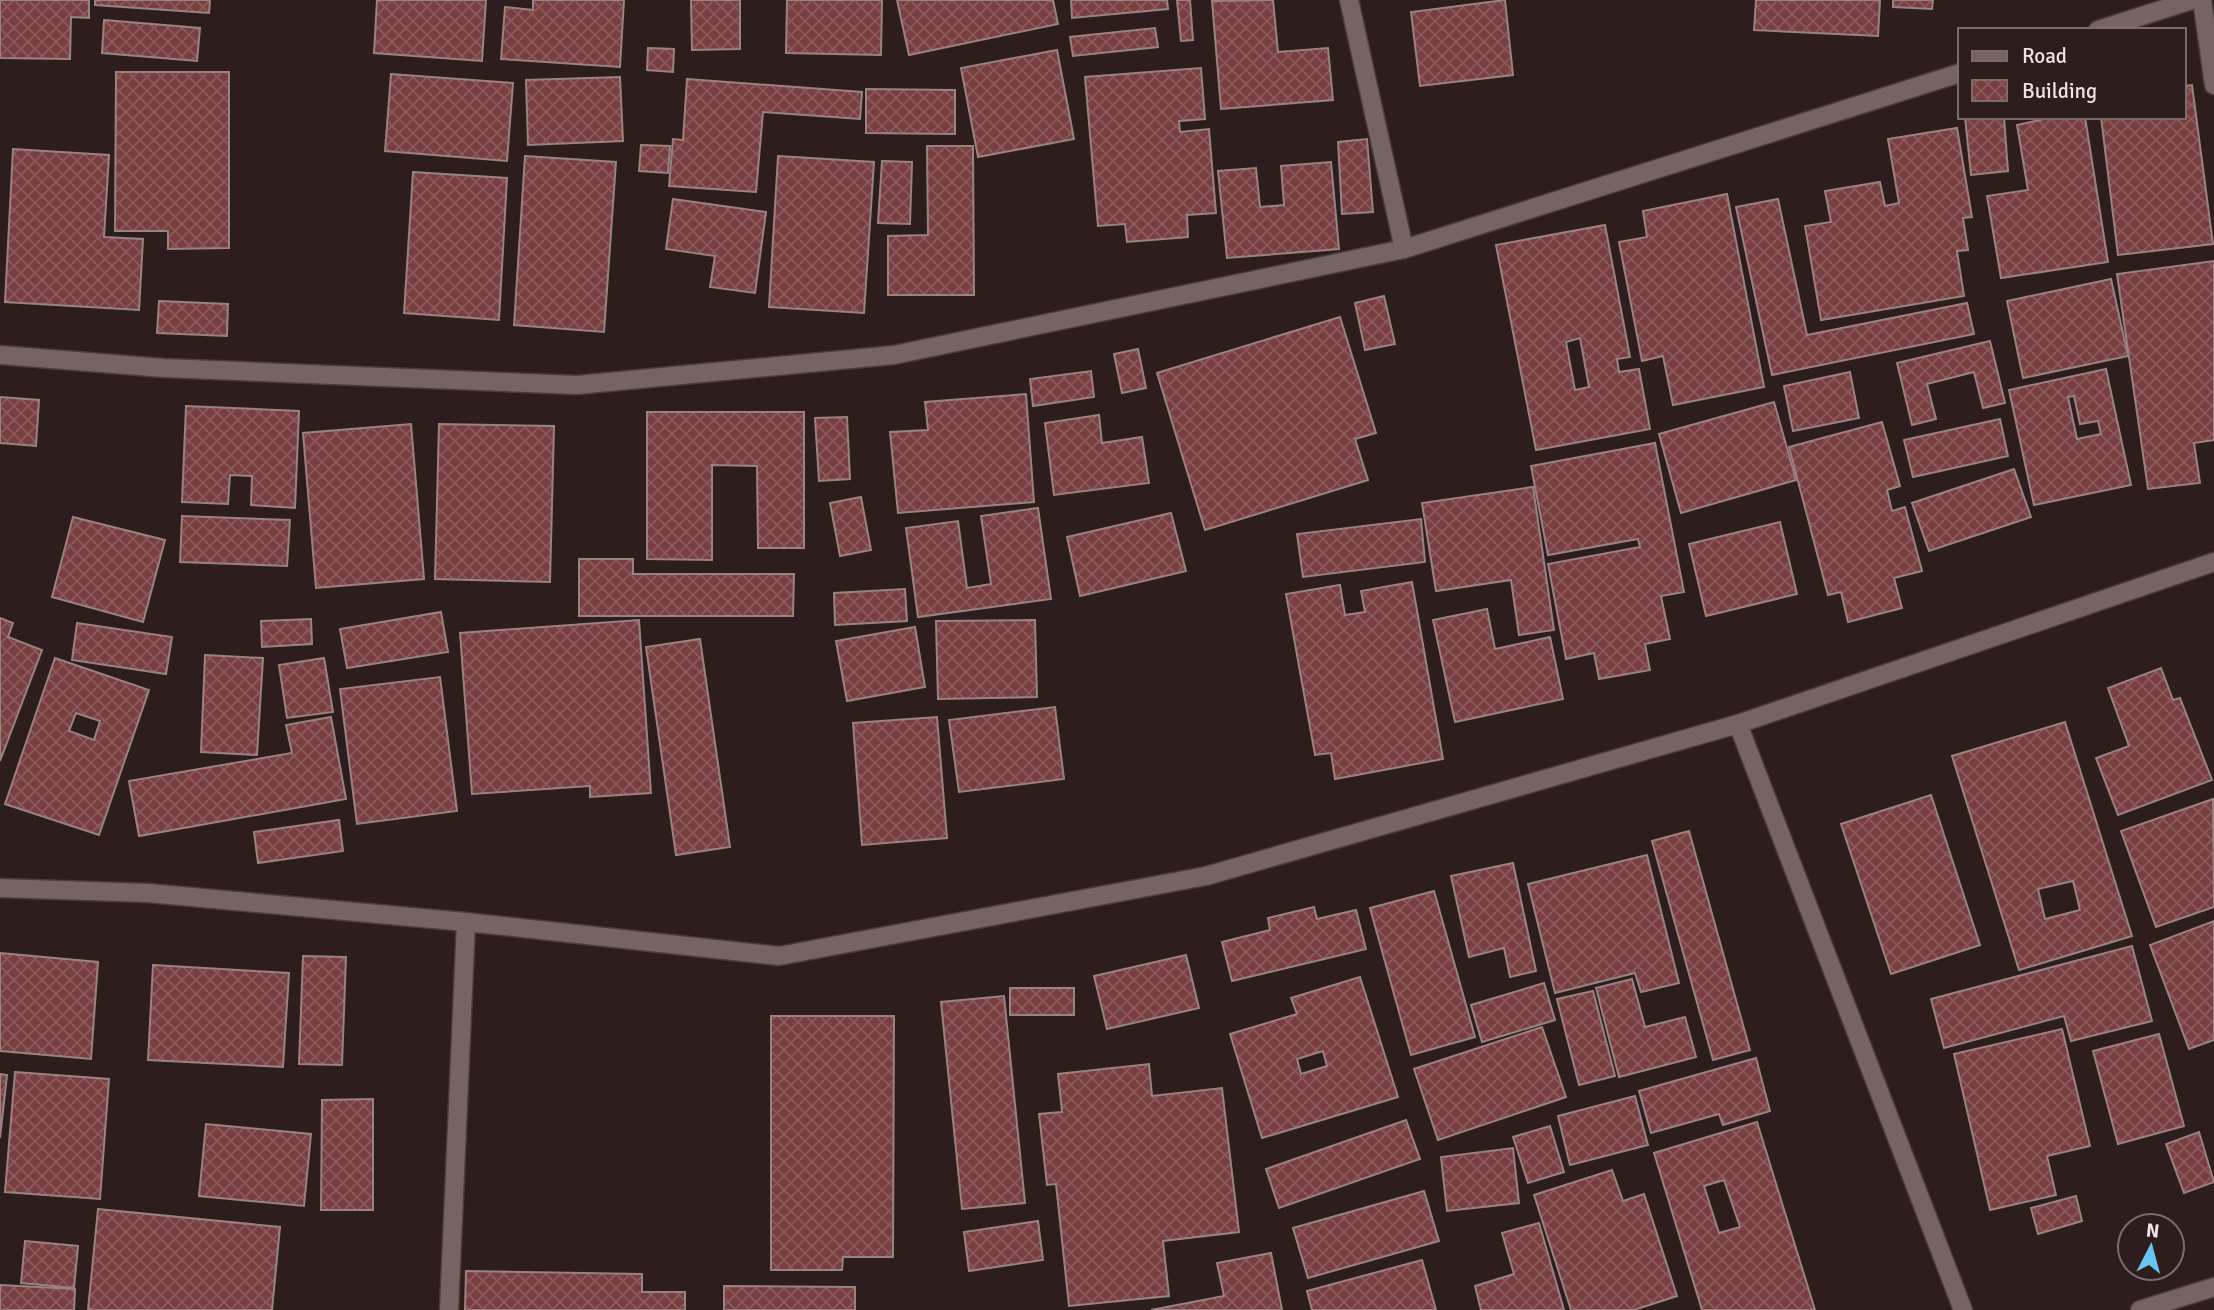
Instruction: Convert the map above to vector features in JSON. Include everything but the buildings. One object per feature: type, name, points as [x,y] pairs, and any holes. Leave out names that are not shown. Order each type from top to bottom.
[{"type":"street","points":[[1349,0],[1404,249]]},
{"type":"street","points":[[2104,28],[2192,0]]},
{"type":"street","points":[[2202,0],[2214,85]]},
{"type":"street","points":[[0,355],[164,368],[577,384],[894,355],[1404,249],[1958,74]]},
{"type":"street","points":[[0,888],[148,893],[466,922],[779,956],[1206,876],[1738,724],[2214,562]]},
{"type":"street","points":[[1738,724],[1963,1310]]},
{"type":"street","points":[[449,1310],[466,922]]},
{"type":"street","points":[[2140,1310],[2214,1287]]}]
